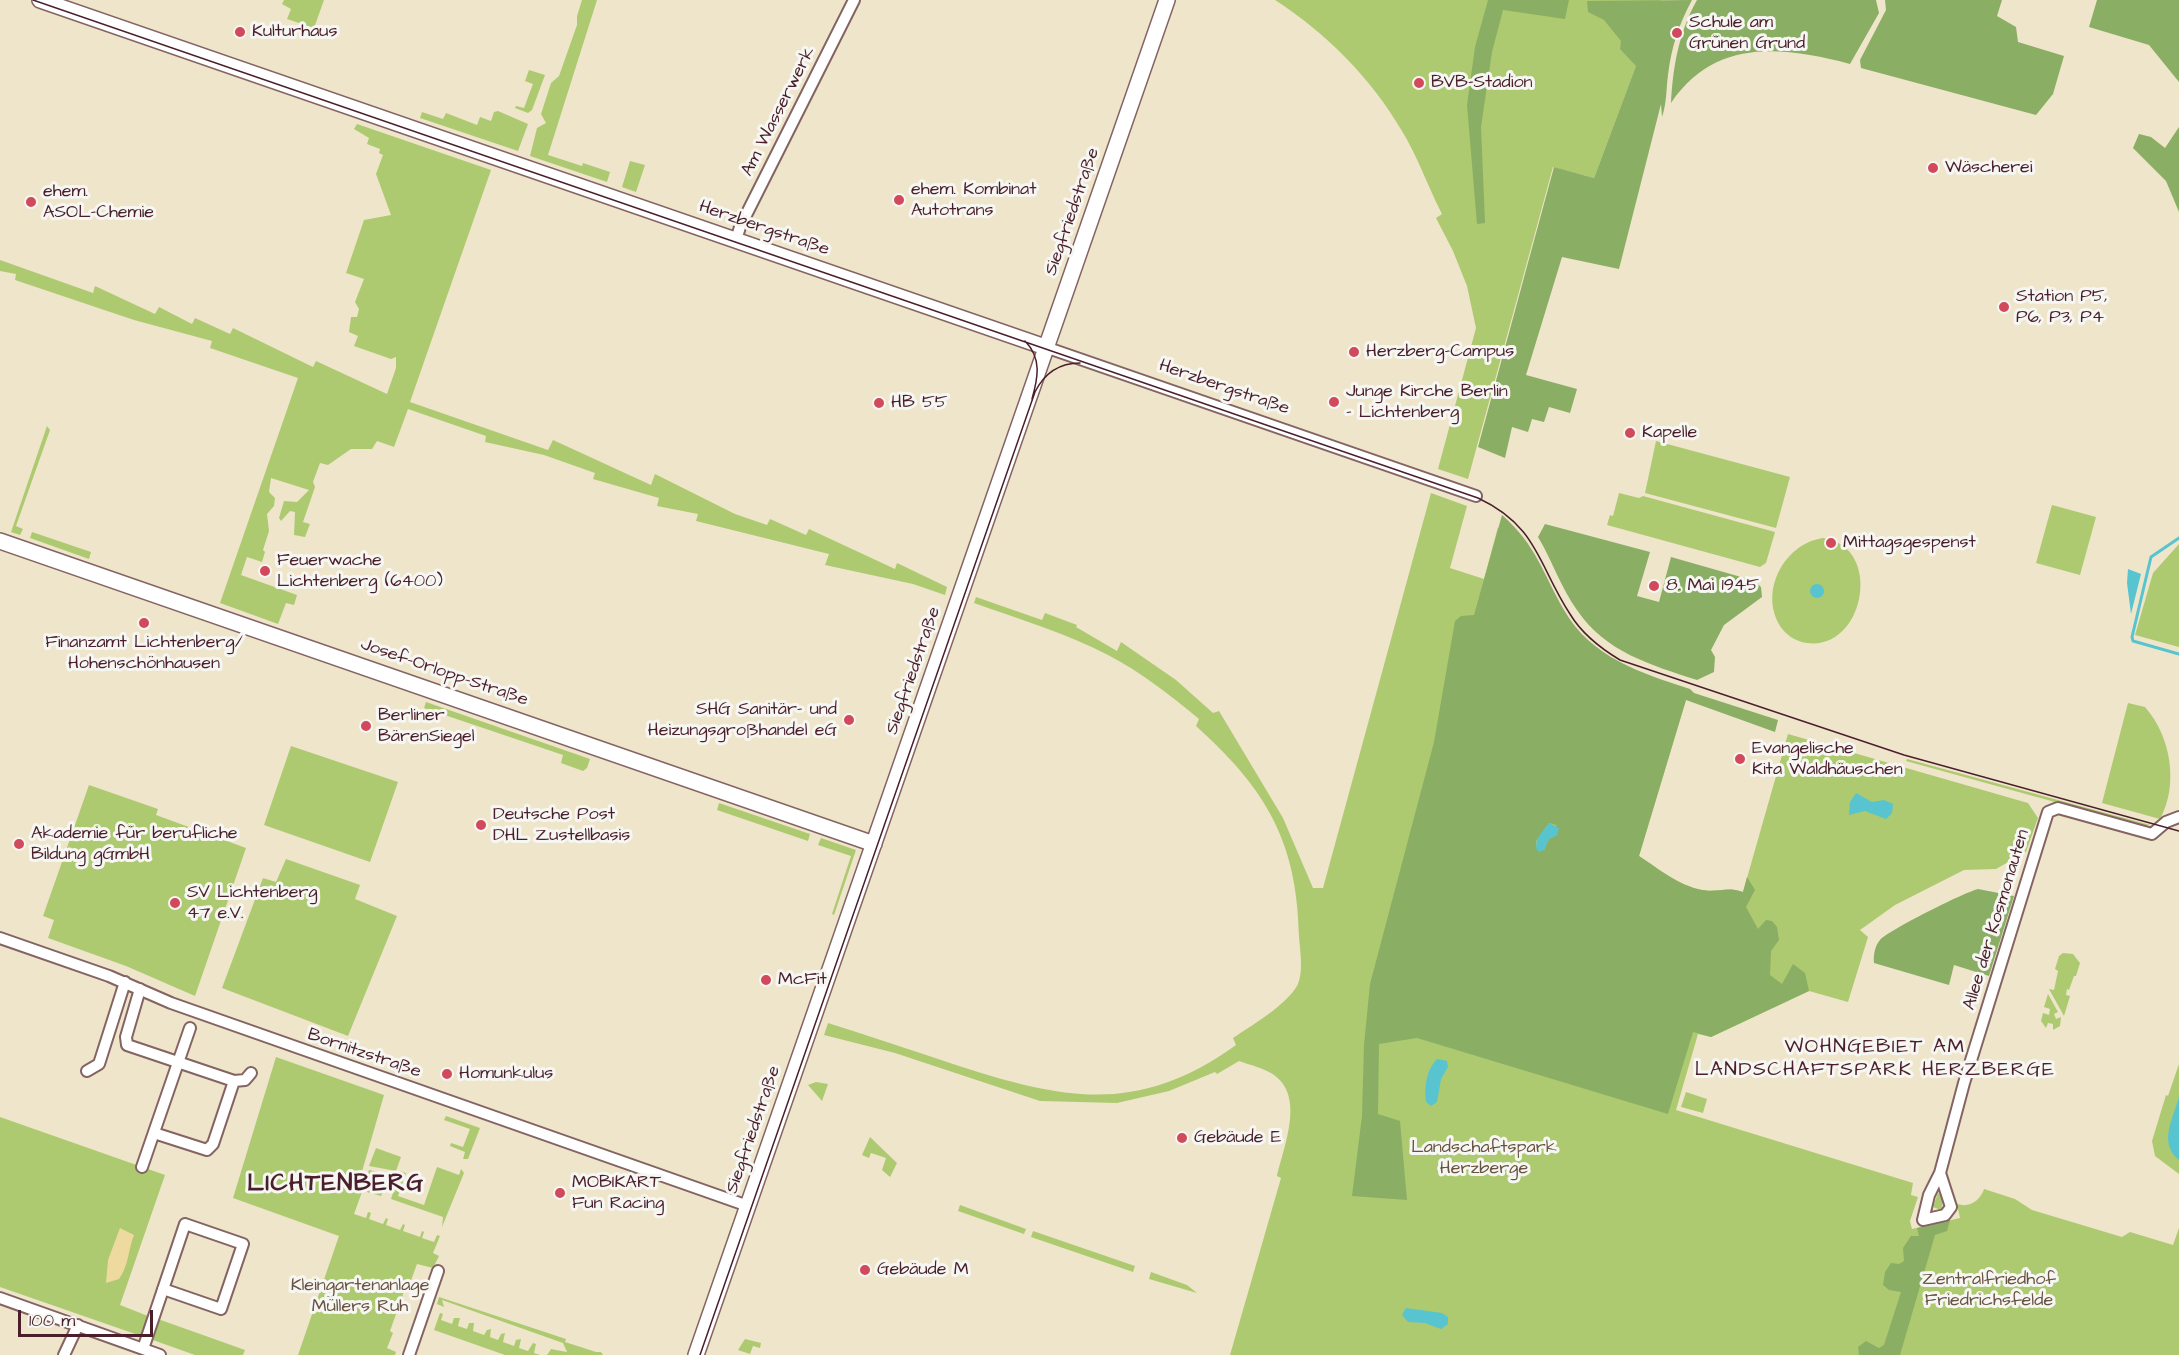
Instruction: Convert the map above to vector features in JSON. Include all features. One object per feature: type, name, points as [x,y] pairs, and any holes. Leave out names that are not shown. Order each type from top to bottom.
[{"type":"street","name":"Herzbergstraße","points":[[40,0],[1476,495]]},
{"type":"street","name":"Am Wasserwerk","points":[[736,240],[740,227],[854,0]]},
{"type":"street","name":"Siegfriedstraße","points":[[696,1355],[1048,348],[1167,0]]},
{"type":"street","name":"Josef-Orlopp-Straße","points":[[0,541],[874,844]]},
{"type":"street","name":"Allee der Kosmonauten","points":[[1940,1173],[1975,1046],[2048,813],[2058,808],[2152,834],[2166,822],[2179,817]]},
{"type":"street","name":"Bornitzstraße","points":[[0,938],[124,982],[189,1010],[748,1206]]},
{"type":"street","points":[[87,1071],[99,1065],[124,982]]},
{"type":"street","points":[[140,989],[126,1037],[126,1045],[234,1081],[245,1080],[251,1073]]},
{"type":"street","points":[[142,1167],[190,1028]]},
{"type":"street","points":[[154,1133],[207,1149],[213,1144],[234,1081]]},
{"type":"street","points":[[142,1349],[163,1289],[186,1224],[243,1244],[221,1309],[163,1289]]},
{"type":"street","points":[[409,1355],[438,1271]]},
{"type":"street","points":[[0,1298],[160,1355]]},
{"type":"street","points":[[64,1355],[78,1325]]},
{"type":"green space","points":[[284,0],[324,0],[314,28],[287,19],[291,9],[282,4]]},
{"type":"green space","points":[[582,0],[597,0],[548,155],[610,172],[607,182],[530,156],[537,128],[546,123],[541,114],[551,83],[559,76],[577,25]]},
{"type":"green space","points":[[1275,0],[1661,0],[1594,178],[1553,167],[1468,479],[1438,469],[1476,328],[1467,286],[1436,218],[1442,214],[1408,141],[1390,112],[1362,75],[1312,27]]},
{"type":"green space","points":[[1488,0],[1569,0],[1565,19],[1503,10],[1492,52],[1481,127],[1485,223],[1477,224],[1467,105],[1475,47]]},
{"type":"green space","points":[[1692,0],[1673,46],[1664,112],[1662,117],[1661,104],[1619,269],[1562,257],[1526,375],[1577,389],[1570,413],[1549,407],[1544,422],[1532,419],[1528,432],[1512,427],[1505,458],[1478,447],[1554,167],[1594,178],[1636,66],[1620,49],[1621,41],[1604,20],[1588,12],[1587,1]]},
{"type":"green space","points":[[1697,0],[1876,0],[1879,13],[1850,64],[1776,51],[1753,52],[1730,57],[1709,67],[1689,82],[1671,103],[1678,50]]},
{"type":"green space","points":[[1885,0],[2002,0],[1997,16],[2016,27],[2018,42],[2064,56],[2053,94],[2036,115],[1861,68],[1860,60],[1886,10]]},
{"type":"green space","points":[[2097,0],[2179,0],[2179,82],[2149,45],[2089,27]]},
{"type":"green space","points":[[529,70],[545,75],[532,110],[528,113],[515,108],[516,106],[524,108],[533,84],[525,81]]},
{"type":"green space","points":[[498,111],[528,124],[518,151],[420,118],[422,112],[443,119],[446,113],[477,125],[480,117],[491,121],[494,112]]},
{"type":"green space","points":[[357,124],[491,170],[410,402],[548,450],[553,440],[651,485],[655,474],[735,514],[767,525],[770,519],[806,535],[809,529],[895,569],[897,563],[947,587],[945,595],[913,584],[825,565],[829,554],[696,521],[698,514],[657,506],[659,498],[593,479],[595,473],[544,455],[485,442],[486,436],[408,409],[394,447],[377,441],[372,449],[351,449],[328,465],[320,463],[313,482],[315,487],[303,522],[310,524],[305,537],[294,535],[295,512],[290,511],[281,521],[279,518],[284,501],[297,502],[309,490],[271,478],[269,492],[275,498],[274,506],[267,514],[269,531],[262,562],[247,557],[241,575],[297,595],[294,605],[286,603],[278,624],[220,603],[298,378],[210,348],[212,341],[134,320],[15,280],[16,274],[0,271],[0,260],[93,293],[95,286],[155,314],[159,307],[192,324],[195,318],[230,334],[233,328],[313,367],[316,361],[387,394],[396,368],[396,357],[391,359],[354,346],[358,336],[349,332],[351,317],[357,317],[359,309],[355,302],[364,279],[346,273],[364,220],[391,215],[376,174],[383,155],[379,153],[380,149],[367,144],[369,138],[354,129]]},
{"type":"green space","points":[[2179,127],[2179,212],[2166,181],[2133,148],[2139,134],[2151,137],[2165,148]]},
{"type":"green space","points":[[630,161],[645,165],[636,192],[622,187]]},
{"type":"green space","points":[[47,426],[50,430],[16,526],[23,529],[20,535],[11,532]]},
{"type":"green space","points":[[1656,441],[1790,477],[1776,528],[1645,493]]},
{"type":"green space","name":"Landschaftspark Herzberge","points":[[1431,493],[1467,506],[1450,568],[1484,579],[1498,527],[1576,646],[1686,700],[1639,856],[1677,880],[1702,890],[1743,892],[1788,734],[2028,803],[2038,818],[2026,852],[1996,869],[1964,870],[1895,905],[1860,930],[1868,937],[1848,1002],[1809,991],[1711,1037],[1698,1034],[1676,1110],[1913,1183],[1911,1195],[1918,1197],[1910,1221],[1912,1229],[1960,1218],[1957,1204],[1966,1205],[1974,1202],[1984,1189],[2015,1199],[2032,1210],[2122,1237],[2130,1232],[2173,1245],[2179,1228],[2179,1355],[1230,1355],[1281,1178],[1277,1176],[1290,1122],[1289,1096],[1283,1084],[1274,1075],[1239,1061],[1217,1074],[1215,1072],[1169,1091],[1117,1103],[1040,1101],[895,1053],[824,1035],[828,1023],[997,1078],[1068,1093],[1101,1094],[1134,1091],[1167,1083],[1201,1067],[1236,1045],[1233,1038],[1268,1015],[1285,1000],[1297,986],[1300,975],[1297,902],[1292,872],[1284,844],[1273,819],[1259,795],[1241,772],[1196,726],[1199,719],[1166,693],[1108,655],[1059,633],[974,603],[976,597],[1042,620],[1045,613],[1077,625],[1076,627],[1117,651],[1121,642],[1176,680],[1213,713],[1219,711],[1283,818],[1313,888],[1323,888]]},
{"type":"green space","points":[[1619,493],[1639,498],[1643,496],[1775,532],[1766,563],[1760,567],[1607,525],[1610,515],[1613,516]]},
{"type":"green space","points":[[2052,505],[2096,517],[2080,575],[2036,563]]},
{"type":"green space","points":[[1502,515],[1514,526],[1531,549],[1575,627],[1603,652],[1636,670],[1690,689],[1694,693],[1778,720],[1775,732],[1686,700],[1639,856],[1676,880],[1702,890],[1743,892],[1747,877],[1755,890],[1746,907],[1758,929],[1766,920],[1772,921],[1777,927],[1779,940],[1771,951],[1770,975],[1782,984],[1793,964],[1805,973],[1809,991],[1711,1037],[1693,1032],[1668,1114],[1417,1038],[1379,1044],[1378,1114],[1400,1121],[1407,1200],[1352,1196],[1362,1116],[1364,1045],[1370,984],[1434,742],[1455,621],[1461,616],[1474,615]],"holes":[[[1549,823],[1556,825],[1557,835],[1549,839],[1544,850],[1536,848],[1536,841]]]},
{"type":"green space","points":[[1545,524],[1650,552],[1637,596],[1659,602],[1671,557],[1755,581],[1761,587],[1762,597],[1724,625],[1711,650],[1715,657],[1714,672],[1697,680],[1630,655],[1601,637],[1588,624],[1566,593],[1538,537]]},
{"type":"green space","points":[[32,532],[91,552],[89,559],[30,538]]},
{"type":"green space","points":[[1823,538],[1842,545],[1854,559],[1860,577],[1860,596],[1854,615],[1843,631],[1827,641],[1807,643],[1794,639],[1783,630],[1776,617],[1773,588],[1785,561],[1796,550],[1808,542]]},
{"type":"green space","points":[[2179,544],[2179,647],[2135,635],[2153,573]]},
{"type":"green space","points":[[426,702],[590,759],[587,768],[583,771],[561,763],[563,755],[424,708]]},
{"type":"green space","points":[[2128,703],[2145,707],[2161,732],[2166,746],[2170,776],[2169,791],[2160,819],[2102,803]]},
{"type":"green space","points":[[291,746],[398,782],[370,862],[264,825]]},
{"type":"green space","points":[[1907,759],[2150,825],[2142,826],[1906,761]]},
{"type":"green space","points":[[89,785],[158,809],[156,815],[246,848],[195,996],[126,966],[48,938],[54,920],[43,916]]},
{"type":"green space","points":[[719,803],[810,834],[808,841],[717,810]]},
{"type":"green space","points":[[821,838],[856,850],[834,915],[832,914],[851,856],[818,845]]},
{"type":"green space","points":[[286,859],[360,885],[355,899],[397,916],[348,1036],[222,988],[263,878],[276,882]]},
{"type":"green space","points":[[1978,889],[2014,896],[1989,976],[1954,965],[1949,985],[1874,963],[1877,945],[1886,935],[1927,912]]},
{"type":"green space","points":[[2063,953],[2073,954],[2080,963],[2069,990],[2067,989],[2066,995],[2070,996],[2064,1016],[2049,989],[2054,990],[2058,971],[2055,969],[2059,956]]},
{"type":"green space","points":[[2048,994],[2058,1012],[2054,1014],[2056,1019],[2061,1017],[2060,1026],[2053,1030],[2053,1024],[2048,1023],[2046,1028],[2041,1021],[2043,1013],[2049,1015],[2050,1009],[2044,1007]]},
{"type":"green space","name":"Kleingartenanlage Müllers Ruh","points":[[276,1057],[384,1095],[357,1189],[362,1192],[354,1214],[366,1218],[368,1212],[371,1213],[369,1219],[383,1224],[386,1218],[388,1219],[386,1225],[400,1230],[403,1224],[405,1225],[403,1231],[420,1237],[422,1231],[424,1232],[422,1238],[434,1242],[437,1235],[440,1236],[433,1253],[439,1256],[433,1268],[417,1264],[409,1286],[406,1286],[390,1331],[393,1333],[387,1348],[396,1352],[395,1355],[298,1355],[339,1236],[233,1198]]},
{"type":"green space","points":[[2179,1064],[2179,1174],[2155,1156],[2152,1141],[2166,1095],[2168,1096]]},
{"type":"green space","points":[[816,1082],[828,1084],[822,1101],[808,1085]]},
{"type":"green space","points":[[1686,1092],[1707,1099],[1703,1113],[1681,1107]]},
{"type":"green space","points":[[446,1116],[480,1128],[468,1159],[463,1159],[465,1152],[450,1146],[451,1143],[463,1147],[470,1129],[444,1120]]},
{"type":"green space","points":[[0,1117],[165,1175],[120,1305],[148,1316],[141,1336],[0,1287]]},
{"type":"green space","points":[[870,1137],[897,1163],[890,1177],[882,1170],[886,1158],[871,1153],[869,1158],[862,1155]]},
{"type":"green space","points":[[376,1148],[401,1157],[396,1171],[369,1166]]},
{"type":"green space","points":[[437,1167],[459,1175],[461,1169],[464,1173],[442,1227],[443,1217],[391,1199],[400,1171],[406,1173],[398,1196],[424,1205]]},
{"type":"green space","points":[[369,1170],[392,1175],[381,1196],[367,1192],[364,1186]]},
{"type":"green space","points":[[1938,1193],[1944,1197],[1941,1210],[1933,1207]]},
{"type":"green space","points":[[960,1205],[1026,1229],[1024,1234],[958,1211]]},
{"type":"green space","points":[[1950,1220],[1947,1231],[1935,1235],[1900,1355],[1859,1355],[1858,1347],[1866,1341],[1879,1348],[1884,1345],[1901,1292],[1889,1290],[1883,1285],[1885,1272],[1891,1263],[1899,1264],[1904,1261],[1903,1248],[1911,1236],[1919,1236],[1917,1228]]},
{"type":"green space","points":[[1033,1231],[1135,1266],[1133,1272],[1031,1237]]},
{"type":"green space","points":[[1151,1272],[1187,1285],[1197,1293],[1149,1279]]},
{"type":"green space","points":[[439,1297],[566,1339],[565,1342],[601,1352],[603,1355],[547,1355],[551,1349],[567,1352],[563,1343],[442,1300],[444,1307],[437,1304]]},
{"type":"green space","points":[[440,1313],[443,1314],[441,1320],[452,1324],[454,1318],[460,1318],[458,1326],[467,1329],[469,1323],[474,1323],[473,1331],[484,1335],[487,1330],[491,1329],[490,1337],[498,1340],[501,1334],[505,1333],[503,1342],[514,1346],[516,1340],[521,1339],[519,1348],[528,1351],[533,1343],[536,1344],[534,1353],[540,1355],[505,1355],[434,1330]]},
{"type":"green space","points":[[158,1319],[245,1350],[243,1355],[195,1355],[150,1339]]},
{"type":"green space","points":[[745,1339],[761,1343],[760,1348],[753,1346],[750,1354],[738,1350]]},
{"type":"sand","points":[[120,1228],[134,1235],[127,1263],[119,1279],[106,1283],[108,1260]]},
{"type":"water","points":[[2128,569],[2141,574],[2131,614],[2127,583]]},
{"type":"water","points":[[1814,584],[1820,584],[1824,591],[1820,598],[1814,598],[1810,594],[1810,588]]},
{"type":"water","points":[[1856,793],[1872,802],[1884,800],[1893,804],[1892,813],[1886,819],[1865,811],[1849,815],[1850,802]]},
{"type":"water","points":[[1549,823],[1559,828],[1557,835],[1549,839],[1544,850],[1539,852],[1536,848],[1537,839]]},
{"type":"water","points":[[1437,1059],[1447,1061],[1448,1067],[1441,1079],[1437,1102],[1431,1106],[1426,1102],[1425,1091],[1430,1068]]},
{"type":"water","points":[[2179,1097],[2179,1160],[2169,1146],[2168,1138]]},
{"type":"water","points":[[1406,1308],[1442,1313],[1448,1317],[1448,1324],[1441,1329],[1425,1323],[1408,1322],[1402,1315]]},
{"type":"waterway","points":[[2179,538],[2151,557],[2132,637],[2133,641],[2179,654]]},
{"type":"tram line","points":[[33,0],[1478,498],[1498,509],[1525,534],[1535,548],[1559,596],[1580,628],[1605,651],[1620,660],[1904,755],[2179,831]]},
{"type":"tram line","points":[[1025,341],[1034,354],[1037,368],[1032,399]]},
{"type":"tram line","points":[[700,1355],[1035,392],[1047,375],[1058,367],[1080,363]]},
{"type":"place","name":"Kulturhaus","points":[[240,32]]},
{"type":"place","name":"Schule am Grünen Grund","points":[[1677,33]]},
{"type":"place","name":"BVB-Stadion","points":[[1419,83]]},
{"type":"place","name":"Wäscherei","points":[[1933,168]]},
{"type":"place","name":"ehem. Kombinat Autotrans","points":[[899,200]]},
{"type":"place","name":"ehem. ASOL-Chemie","points":[[31,202]]},
{"type":"place","name":"Station P5, P6, P3, P4","points":[[2004,307]]},
{"type":"place","name":"Herzberg-Campus","points":[[1354,352]]},
{"type":"place","name":"Junge Kirche Berlin - Lichtenberg","points":[[1334,402]]},
{"type":"place","name":"HB 55","points":[[879,403]]},
{"type":"place","name":"Kapelle","points":[[1630,433]]},
{"type":"place","name":"Mittagsgespenst","points":[[1831,543]]},
{"type":"place","name":"Feuerwache Lichtenberg (6400)","points":[[265,571]]},
{"type":"place","name":"8. Mai 1945","points":[[1654,586]]},
{"type":"place","name":"Finanzamt Lichtenberg/ Hohenschönhausen","points":[[144,623]]},
{"type":"place","name":"SHG Sanitär- und Heizungsgroßhandel eG","points":[[849,720]]},
{"type":"place","name":"Berliner BärenSiegel","points":[[366,726]]},
{"type":"place","name":"Evangelische Kita Waldhäuschen","points":[[1740,759]]},
{"type":"place","name":"Deutsche Post DHL Zustellbasis","points":[[481,825]]},
{"type":"place","name":"Akademie für berufliche Bildung gGmbH","points":[[19,844]]},
{"type":"place","name":"SV Lichtenberg 47 e.V.","points":[[175,903]]},
{"type":"place","name":"McFit","points":[[766,980]]},
{"type":"place","name":"Homunkulus","points":[[447,1074]]},
{"type":"place","name":"Gebäude E","points":[[1182,1138]]},
{"type":"place","name":"MOBIKART Fun Racing","points":[[560,1193]]},
{"type":"place","name":"Gebäude M","points":[[865,1270]]},
{"type":"district","name":"WOHNGEBIET AM LANDSCHAFTSPARK HERZBERGE","points":[[1875,1060]]},
{"type":"district","name":"LICHTENBERG","points":[[336,1185]]},
{"type":"park label","name":"Zentralfriedhof Friedrichsfelde","points":[[1989,1290]]}]
